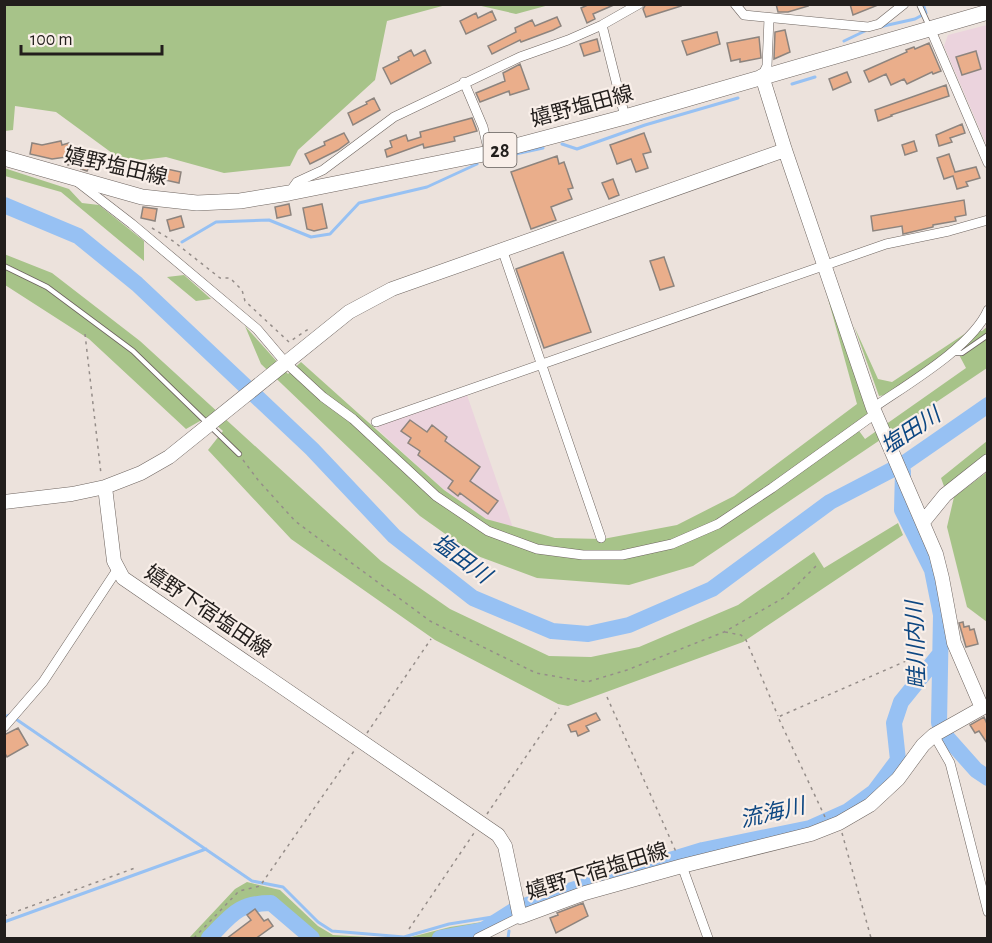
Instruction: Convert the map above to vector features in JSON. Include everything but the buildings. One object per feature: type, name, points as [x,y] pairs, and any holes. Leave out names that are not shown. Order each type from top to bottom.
[{"type":"main road","name":"嬉野塩田線","points":[[4,158],[75,180],[142,197],[197,203],[240,201],[489,153],[624,117],[762,76],[926,20],[987,12]]},
{"type":"main road","name":"嬉野下宿塩田線","points":[[105,487],[114,561],[123,578],[498,836],[505,846],[520,917],[585,893],[812,834],[839,823],[870,805],[898,779],[934,735],[985,711],[954,643],[936,554],[875,413],[762,76]]},
{"type":"main road","points":[[4,502],[72,494],[105,487],[169,457],[349,312],[392,290],[785,150]]},
{"type":"main road","points":[[920,516],[987,461]]},
{"type":"street","points":[[289,193],[297,182],[323,170],[394,117],[520,57],[602,25],[639,4]]},
{"type":"street","points":[[735,4],[744,15],[868,27],[879,24],[904,4]]},
{"type":"street","points":[[762,76],[767,66],[769,18]]},
{"type":"street","points":[[926,20],[987,163]]},
{"type":"street","points":[[602,25],[624,117]]},
{"type":"street","points":[[464,82],[483,127],[489,153]]},
{"type":"street","points":[[75,180],[132,224],[258,329],[285,362],[323,397],[352,419],[436,496],[488,531],[537,549],[583,555],[622,555],[672,544],[718,524],[875,413],[951,353],[984,318],[987,310]]},
{"type":"street","points":[[376,422],[886,244],[949,231],[987,220]]},
{"type":"street","points":[[502,249],[601,538]]},
{"type":"street","points":[[10,721],[43,682],[117,570]]},
{"type":"street","points":[[934,735],[950,763],[987,912]]},
{"type":"street","points":[[682,866],[708,939]]},
{"type":"street","points":[[478,939],[520,917]]},
{"type":"lane","points":[[918,4],[926,20]]},
{"type":"lane","points":[[4,266],[47,287],[133,351],[239,454]]},
{"type":"lane","points":[[951,353],[962,353],[987,335]]},
{"type":"path","points":[[146,224],[173,241],[220,278],[230,278],[242,290],[245,301],[289,342],[315,324]]},
{"type":"path","points":[[85,334],[102,478],[105,487]]},
{"type":"path","points":[[239,454],[258,480],[295,521],[430,621],[536,674],[587,682],[627,670],[724,632],[785,597],[817,565]]},
{"type":"path","points":[[724,632],[741,635],[746,640],[778,717],[824,815]]},
{"type":"path","points":[[194,939],[238,891],[260,886],[267,878],[431,639]]},
{"type":"path","points":[[778,717],[913,658]]},
{"type":"path","points":[[607,697],[676,851]]},
{"type":"path","points":[[839,823],[871,939]]},
{"type":"path","points":[[4,916],[135,868]]},
{"type":"shaded area","points":[[987,25],[987,146],[944,46],[948,35]]},
{"type":"shaded area","points":[[467,395],[513,528],[486,519],[444,490],[375,427]]},
{"type":"green space","points":[[5,4],[446,5],[387,21],[375,80],[298,150],[290,166],[224,173],[166,157],[118,163],[112,153],[56,112],[15,106],[13,130],[5,131]]},
{"type":"green space","points":[[549,4],[516,14],[477,5]]},
{"type":"green space","points":[[4,168],[69,189],[82,203],[99,205],[144,241],[144,261],[61,192],[5,176]]},
{"type":"green space","points":[[4,254],[52,273],[140,341],[381,561],[450,609],[549,656],[591,657],[639,647],[738,605],[814,552],[824,568],[898,523],[903,535],[743,642],[568,706],[558,704],[435,640],[291,539],[208,450],[223,431],[207,417],[186,429],[89,339],[5,285]]},
{"type":"green space","points":[[184,275],[211,299],[196,301],[167,277]]},
{"type":"green space","points":[[827,295],[869,413],[854,424],[865,439],[966,368],[956,349],[891,394],[879,396],[854,326],[878,379],[892,382],[972,329],[982,331],[987,327],[987,368],[693,566],[629,585],[537,578],[475,555],[420,516],[261,364],[245,326],[288,374],[301,362],[444,490],[486,519],[555,538],[603,539],[677,525],[734,496],[857,404]]},
{"type":"green space","points":[[987,441],[987,457],[945,489],[941,478]]},
{"type":"green space","points":[[987,472],[987,622],[967,607],[947,527],[954,497]]},
{"type":"green space","points":[[247,882],[280,890],[318,926],[333,935],[386,938],[304,938],[312,930],[274,898],[251,898],[236,907],[203,938],[189,938],[235,889]]},
{"type":"green space","points":[[482,922],[481,928],[429,938],[407,938],[450,927]]},
{"type":"waterway","points":[[879,27],[915,19],[926,13],[923,4]]},
{"type":"waterway","points":[[844,41],[867,30]]},
{"type":"waterway","points":[[792,84],[815,77]]},
{"type":"waterway","points":[[562,144],[577,149],[645,125],[738,98]]},
{"type":"waterway","points":[[502,157],[543,148]]},
{"type":"waterway","points":[[182,242],[216,222],[269,220],[311,237],[330,234],[359,203],[427,187],[477,164]]},
{"type":"waterway","name":"塩田川","points":[[4,205],[78,236],[137,284],[312,449],[394,536],[473,598],[552,631],[588,634],[629,625],[712,589],[830,502],[903,464],[988,405]]},
{"type":"waterway","name":"畦川内川","points":[[903,471],[902,510],[932,570],[941,615],[939,723]]},
{"type":"waterway","name":"流海川","points":[[522,907],[703,850],[810,828],[848,811],[874,792],[898,760],[894,723],[901,702],[939,655]]},
{"type":"waterway","points":[[4,717],[10,715],[252,881],[283,887],[318,922],[332,931],[404,937],[449,924],[505,915]]},
{"type":"waterway","name":"畦川内川","points":[[944,734],[976,770],[988,778]]},
{"type":"waterway","points":[[4,922],[206,849]]},
{"type":"waterway","name":"流海川","points":[[209,938],[229,917],[242,908],[271,903],[312,938]]},
{"type":"waterway","name":"流海川","points":[[440,938],[483,930],[513,911]]},
{"type":"waterway","points":[[508,938],[509,931]]}]
